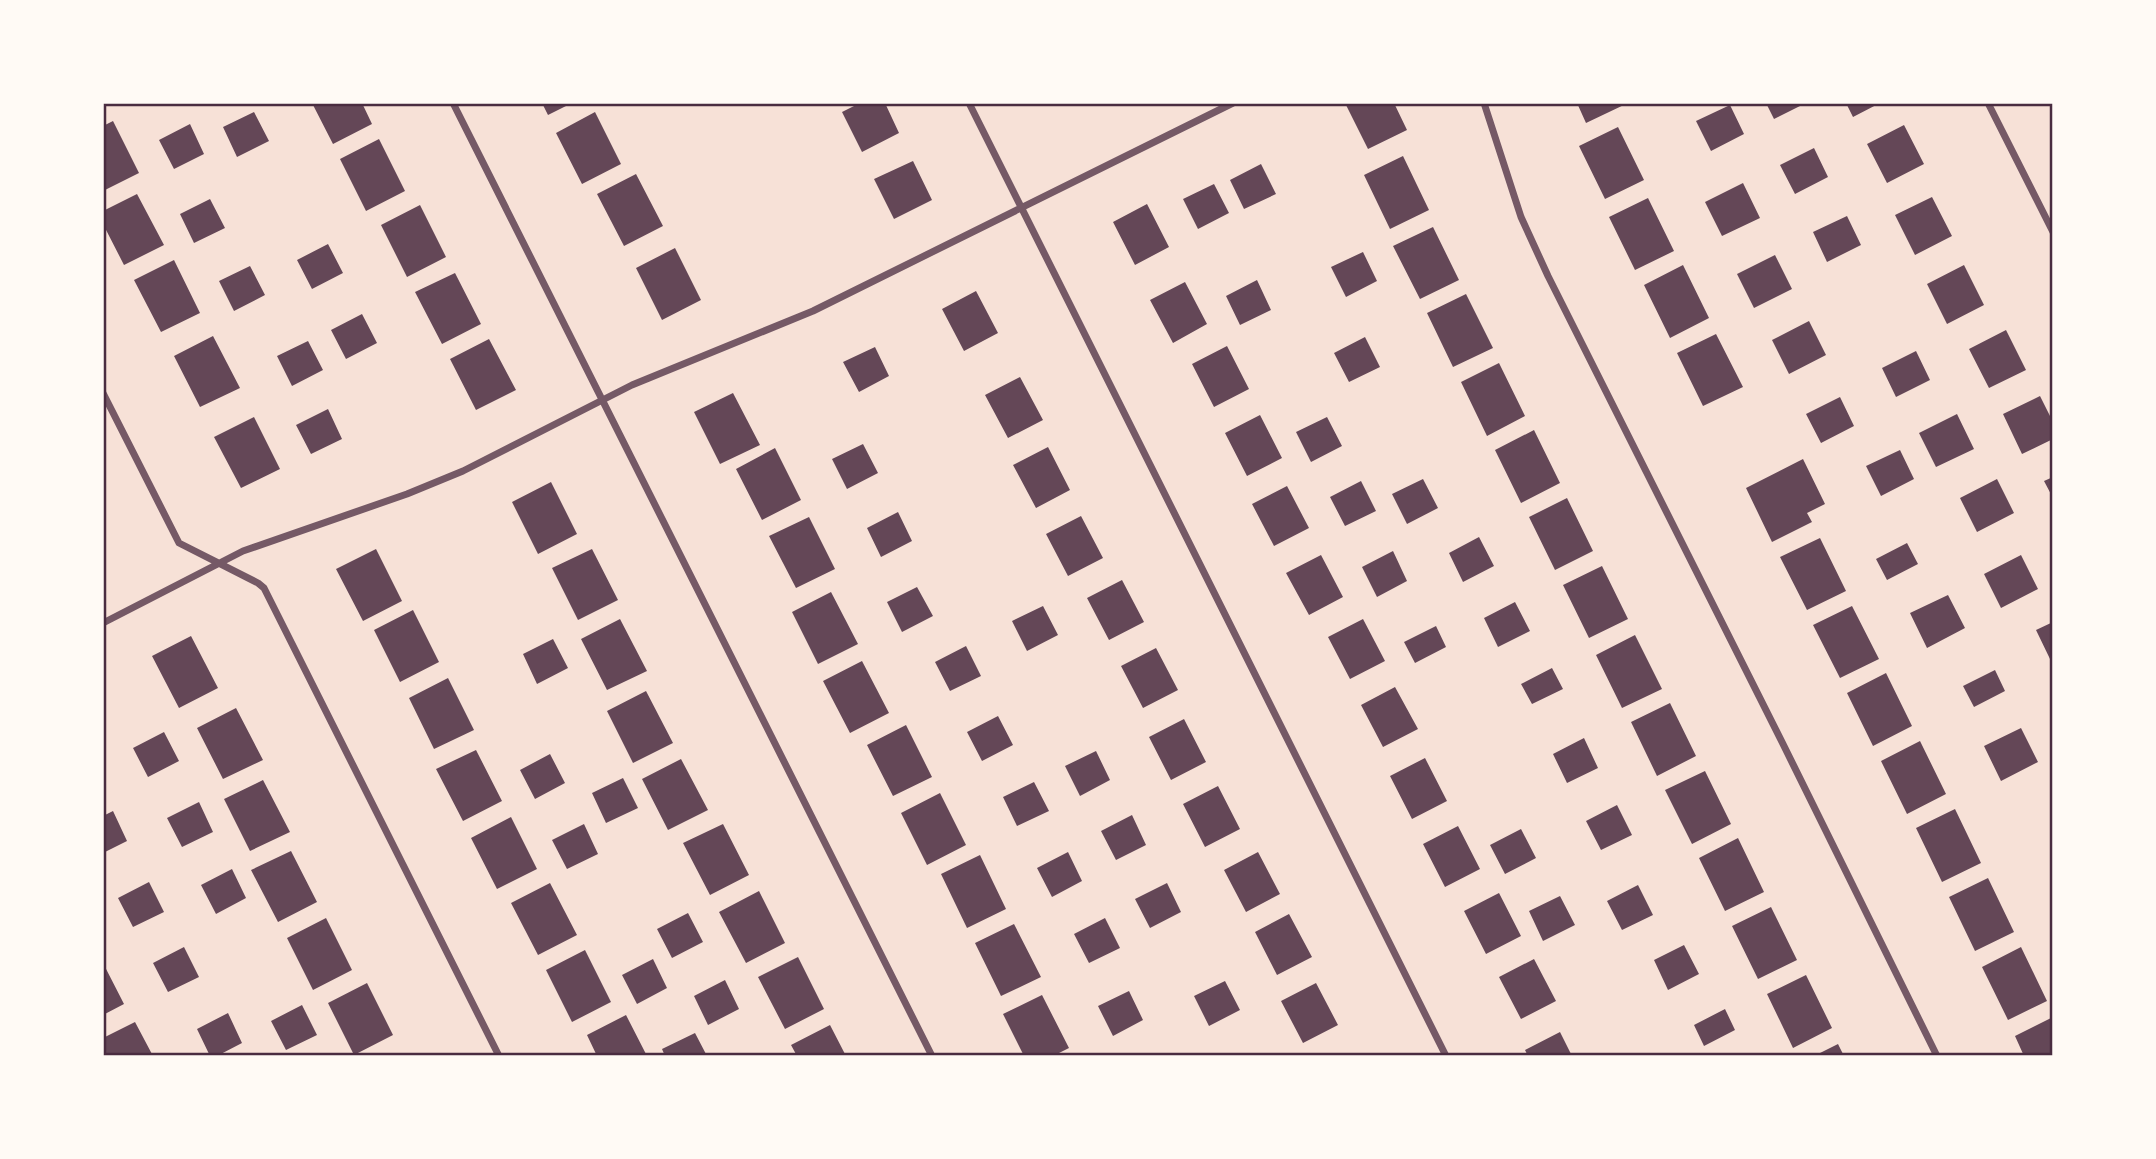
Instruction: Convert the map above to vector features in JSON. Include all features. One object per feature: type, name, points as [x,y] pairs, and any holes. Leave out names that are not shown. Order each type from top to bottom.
[{"type":"street","points":[[453,103],[932,1056]]},
{"type":"street","points":[[969,103],[1447,1056]]},
{"type":"street","points":[[103,623],[243,551],[407,495],[463,471],[632,385],[813,311],[1233,103]]},
{"type":"street","points":[[1484,103],[1521,217],[1548,276],[1937,1056]]},
{"type":"street","points":[[1988,103],[2053,232]]},
{"type":"street","points":[[103,393],[179,543],[264,588],[499,1056]]},
{"type":"building","points":[[312,103],[362,103],[372,124],[333,144]]},
{"type":"building","points":[[542,103],[572,103],[548,115]]},
{"type":"building","points":[[860,103],[885,103],[899,133],[862,152],[842,112]]},
{"type":"building","points":[[1345,103],[1394,103],[1407,130],[1368,149]]},
{"type":"building","points":[[1577,103],[1628,103],[1586,123]]},
{"type":"building","points":[[1766,103],[1806,103],[1774,119]]},
{"type":"building","points":[[1846,103],[1880,103],[1853,117]]},
{"type":"building","points":[[1730,105],[1744,134],[1711,151],[1696,121]]},
{"type":"building","points":[[254,112],[269,141],[237,157],[223,127]]},
{"type":"building","points":[[595,112],[621,164],[582,184],[556,133]]},
{"type":"building","points":[[113,121],[139,173],[103,191],[103,126]]},
{"type":"building","points":[[190,124],[204,154],[174,169],[159,140]]},
{"type":"building","points":[[1904,125],[1924,164],[1887,183],[1867,144]]},
{"type":"building","points":[[1618,127],[1644,180],[1605,199],[1579,146]]},
{"type":"building","points":[[379,139],[405,191],[366,211],[340,159]]},
{"type":"building","points":[[1814,148],[1828,177],[1795,194],[1780,165]]},
{"type":"building","points":[[1403,156],[1429,210],[1390,229],[1364,175]]},
{"type":"building","points":[[913,161],[932,200],[894,219],[874,179]]},
{"type":"building","points":[[1261,164],[1276,194],[1244,209],[1230,180]]},
{"type":"building","points":[[636,174],[663,226],[624,246],[597,194]]},
{"type":"building","points":[[1743,183],[1760,218],[1722,236],[1705,202]]},
{"type":"building","points":[[1214,184],[1229,213],[1198,229],[1183,199]]},
{"type":"building","points":[[137,194],[164,245],[124,265],[103,224],[103,211]]},
{"type":"building","points":[[1932,197],[1952,236],[1915,255],[1895,215]]},
{"type":"building","points":[[1648,198],[1674,251],[1635,270],[1609,217]]},
{"type":"building","points":[[210,199],[225,228],[194,243],[180,214]]},
{"type":"building","points":[[1147,204],[1169,247],[1135,265],[1113,222]]},
{"type":"building","points":[[420,205],[446,257],[407,277],[381,225]]},
{"type":"building","points":[[1847,216],[1861,245],[1827,262],[1813,232]]},
{"type":"building","points":[[1433,227],[1459,280],[1420,299],[1393,246]]},
{"type":"building","points":[[328,244],[343,273],[312,289],[297,260]]},
{"type":"building","points":[[675,248],[701,300],[662,320],[636,268]]},
{"type":"building","points":[[1363,252],[1377,281],[1346,297],[1331,267]]},
{"type":"building","points":[[1775,255],[1792,289],[1754,308],[1737,274]]},
{"type":"building","points":[[174,260],[200,313],[161,332],[134,280]]},
{"type":"building","points":[[1683,265],[1709,318],[1670,338],[1644,285]]},
{"type":"building","points":[[1964,265],[1984,305],[1947,324],[1927,284]]},
{"type":"building","points":[[250,266],[265,295],[234,311],[219,281]]},
{"type":"building","points":[[455,273],[481,324],[442,344],[415,292]]},
{"type":"building","points":[[1257,280],[1271,310],[1240,325],[1226,296]]},
{"type":"building","points":[[1185,282],[1207,324],[1173,343],[1150,300]]},
{"type":"building","points":[[976,291],[998,333],[964,351],[942,309]]},
{"type":"building","points":[[1466,294],[1493,348],[1453,367],[1427,313]]},
{"type":"building","points":[[362,314],[377,343],[346,359],[331,330]]},
{"type":"building","points":[[1809,321],[1826,355],[1789,374],[1772,340]]},
{"type":"building","points":[[2006,330],[2026,370],[1989,388],[1969,349]]},
{"type":"building","points":[[1716,334],[1743,387],[1703,406],[1677,353]]},
{"type":"building","points":[[213,336],[240,388],[200,407],[174,356]]},
{"type":"building","points":[[1365,337],[1380,367],[1349,382],[1334,353]]},
{"type":"building","points":[[489,339],[516,390],[476,410],[450,359]]},
{"type":"building","points":[[308,341],[323,370],[292,386],[277,356]]},
{"type":"building","points":[[1227,346],[1249,389],[1214,407],[1192,364]]},
{"type":"building","points":[[875,347],[889,376],[859,392],[843,362]]},
{"type":"building","points":[[1916,351],[1930,380],[1896,397],[1882,368]]},
{"type":"building","points":[[1499,363],[1525,416],[1487,436],[1461,382]]},
{"type":"building","points":[[1020,377],[1043,420],[1008,438],[985,395]]},
{"type":"building","points":[[733,393],[760,445],[720,464],[694,412]]},
{"type":"building","points":[[2040,396],[2053,422],[2053,439],[2022,454],[2003,414]]},
{"type":"building","points":[[1840,397],[1854,426],[1821,443],[1806,414]]},
{"type":"building","points":[[328,409],[342,439],[311,454],[296,425]]},
{"type":"building","points":[[1957,414],[1974,449],[1936,467],[1919,433]]},
{"type":"building","points":[[1260,415],[1282,458],[1247,476],[1225,433]]},
{"type":"building","points":[[254,417],[280,469],[241,488],[214,437]]},
{"type":"building","points":[[1327,417],[1342,446],[1311,462],[1296,432]]},
{"type":"building","points":[[1534,430],[1560,483],[1521,503],[1495,450]]},
{"type":"building","points":[[863,444],[878,473],[847,489],[832,459]]},
{"type":"building","points":[[1048,447],[1070,490],[1036,508],[1013,465]]},
{"type":"building","points":[[775,448],[801,500],[762,520],[736,469]]},
{"type":"building","points":[[1900,450],[1914,479],[1881,496],[1866,466]]},
{"type":"building","points":[[1803,459],[1825,504],[1807,513],[1812,522],[1772,542],[1746,488]]},
{"type":"building","points":[[2053,477],[2053,498],[2044,481]]},
{"type":"building","points":[[1423,479],[1438,508],[1407,524],[1392,494]]},
{"type":"building","points":[[1997,479],[2014,513],[1977,532],[1960,498]]},
{"type":"building","points":[[1361,481],[1376,511],[1345,526],[1330,497]]},
{"type":"building","points":[[551,482],[577,534],[538,554],[512,502]]},
{"type":"building","points":[[1287,486],[1309,528],[1274,546],[1252,504]]},
{"type":"building","points":[[1567,498],[1593,551],[1555,570],[1529,517]]},
{"type":"building","points":[[898,512],[912,541],[881,557],[867,528]]},
{"type":"building","points":[[1081,516],[1103,558],[1068,576],[1046,534]]},
{"type":"building","points":[[809,517],[835,569],[796,588],[769,536]]},
{"type":"building","points":[[1479,537],[1494,566],[1463,582],[1449,553]]},
{"type":"building","points":[[1820,538],[1846,591],[1807,610],[1780,557]]},
{"type":"building","points":[[1907,543],[1918,564],[1887,580],[1876,559]]},
{"type":"building","points":[[376,549],[402,601],[363,621],[336,569]]},
{"type":"building","points":[[592,549],[618,600],[578,620],[552,568]]},
{"type":"building","points":[[1393,551],[1407,581],[1377,597],[1362,567]]},
{"type":"building","points":[[1321,555],[1343,597],[1309,615],[1286,573]]},
{"type":"building","points":[[2021,555],[2038,589],[2001,608],[1984,574]]},
{"type":"building","points":[[1602,566],[1628,619],[1589,638],[1563,585]]},
{"type":"building","points":[[1122,580],[1144,622],[1109,640],[1087,598]]},
{"type":"building","points":[[917,587],[933,616],[902,632],[887,602]]},
{"type":"building","points":[[831,592],[858,644],[818,664],[792,612]]},
{"type":"building","points":[[1948,595],[1965,628],[1927,648],[1910,613]]},
{"type":"building","points":[[1515,602],[1530,631],[1498,647],[1484,618]]},
{"type":"building","points":[[1043,606],[1058,635],[1027,651],[1012,621]]},
{"type":"building","points":[[1852,606],[1879,659],[1840,678],[1813,625]]},
{"type":"building","points":[[413,610],[439,662],[400,682],[374,630]]},
{"type":"building","points":[[620,619],[647,671],[607,690],[581,639]]},
{"type":"building","points":[[1363,619],[1385,661],[1350,679],[1328,637]]},
{"type":"building","points":[[2053,622],[2053,658],[2050,659],[2036,630]]},
{"type":"building","points":[[1436,626],[1446,647],[1415,663],[1404,642]]},
{"type":"building","points":[[1635,635],[1662,689],[1622,708],[1596,655]]},
{"type":"building","points":[[191,636],[218,688],[179,708],[152,656]]},
{"type":"building","points":[[553,639],[568,668],[537,684],[523,654]]},
{"type":"building","points":[[966,646],[981,676],[950,691],[935,662]]},
{"type":"building","points":[[1156,648],[1178,690],[1143,708],[1121,666]]},
{"type":"building","points":[[862,661],[889,713],[850,733],[823,681]]},
{"type":"building","points":[[1552,668],[1563,689],[1532,704],[1521,684]]},
{"type":"building","points":[[1995,670],[2005,691],[1974,707],[1963,686]]},
{"type":"building","points":[[1886,673],[1912,726],[1873,746],[1847,693]]},
{"type":"building","points":[[448,678],[474,730],[434,749],[409,698]]},
{"type":"building","points":[[1395,687],[1418,729],[1383,747],[1361,705]]},
{"type":"building","points":[[646,691],[673,743],[633,763],[607,711]]},
{"type":"building","points":[[1670,703],[1696,756],[1657,776],[1631,722]]},
{"type":"building","points":[[236,708],[263,760],[223,779],[197,728]]},
{"type":"building","points":[[998,716],[1013,745],[982,761],[967,732]]},
{"type":"building","points":[[1184,719],[1206,762],[1171,780],[1149,737]]},
{"type":"building","points":[[906,725],[932,777],[893,796],[867,745]]},
{"type":"building","points":[[2021,728],[2038,762],[2001,781],[1984,746]]},
{"type":"building","points":[[164,732],[179,761],[148,777],[133,748]]},
{"type":"building","points":[[1584,738],[1598,768],[1567,783],[1553,754]]},
{"type":"building","points":[[1920,741],[1946,794],[1907,814],[1881,761]]},
{"type":"building","points":[[476,750],[502,801],[463,821],[436,769]]},
{"type":"building","points":[[1096,751],[1110,780],[1080,796],[1065,766]]},
{"type":"building","points":[[550,754],[565,783],[535,799],[520,770]]},
{"type":"building","points":[[1425,758],[1447,801],[1412,819],[1390,776]]},
{"type":"building","points":[[681,759],[708,810],[668,830],[642,779]]},
{"type":"building","points":[[1705,771],[1731,824],[1692,844],[1665,790]]},
{"type":"building","points":[[623,778],[638,808],[606,823],[592,793]]},
{"type":"building","points":[[263,780],[290,832],[250,851],[224,799]]},
{"type":"building","points":[[1034,782],[1049,811],[1017,826],[1003,797]]},
{"type":"building","points":[[1218,786],[1240,829],[1205,847],[1183,804]]},
{"type":"building","points":[[940,793],[966,845],[927,865],[901,813]]},
{"type":"building","points":[[199,802],[213,832],[182,847],[167,818]]},
{"type":"building","points":[[1617,805],[1632,835],[1601,850],[1586,821]]},
{"type":"building","points":[[1955,809],[1981,863],[1942,882],[1916,828]]},
{"type":"building","points":[[113,811],[127,841],[103,853],[103,816]]},
{"type":"building","points":[[1132,815],[1146,845],[1116,860],[1101,831]]},
{"type":"building","points":[[511,817],[537,869],[497,889],[471,838]]},
{"type":"building","points":[[584,824],[598,854],[567,869],[552,840]]},
{"type":"building","points":[[723,824],[749,875],[710,895],[683,843]]},
{"type":"building","points":[[1458,826],[1480,869],[1445,887],[1423,844]]},
{"type":"building","points":[[1521,829],[1536,858],[1505,874],[1490,845]]},
{"type":"building","points":[[1738,838],[1764,892],[1725,911],[1699,858]]},
{"type":"building","points":[[291,851],[317,902],[278,922],[251,870]]},
{"type":"building","points":[[1068,852],[1082,881],[1052,897],[1037,868]]},
{"type":"building","points":[[1258,852],[1280,894],[1246,912],[1224,870]]},
{"type":"building","points":[[980,855],[1006,909],[967,928],[941,874]]},
{"type":"building","points":[[232,869],[246,898],[216,914],[201,885]]},
{"type":"building","points":[[1988,878],[2014,932],[1975,951],[1949,897]]},
{"type":"building","points":[[149,882],[164,912],[133,927],[118,898]]},
{"type":"building","points":[[550,883],[577,935],[538,955],[511,903]]},
{"type":"building","points":[[1167,883],[1181,912],[1150,928],[1135,899]]},
{"type":"building","points":[[1638,885],[1653,915],[1622,930],[1607,901]]},
{"type":"building","points":[[759,891],[785,943],[746,963],[719,912]]},
{"type":"building","points":[[1499,893],[1521,936],[1486,954],[1464,911]]},
{"type":"building","points":[[1560,896],[1575,925],[1543,941],[1529,911]]},
{"type":"building","points":[[1771,907],[1797,960],[1758,979],[1732,926]]},
{"type":"building","points":[[688,913],[703,942],[672,958],[657,929]]},
{"type":"building","points":[[1289,914],[1312,957],[1277,975],[1255,932]]},
{"type":"building","points":[[326,918],[352,970],[313,990],[287,938]]},
{"type":"building","points":[[1105,918],[1120,948],[1089,963],[1074,934]]},
{"type":"building","points":[[1014,924],[1041,977],[1001,996],[975,943]]},
{"type":"building","points":[[1684,945],[1699,974],[1668,990],[1654,960]]},
{"type":"building","points":[[184,947],[199,977],[168,992],[153,963]]},
{"type":"building","points":[[2021,947],[2047,1001],[2008,1020],[1982,967]]},
{"type":"building","points":[[585,950],[611,1002],[572,1022],[546,970]]},
{"type":"building","points":[[798,957],[824,1009],[785,1029],[758,977]]},
{"type":"building","points":[[653,959],[667,988],[637,1004],[622,975]]},
{"type":"building","points":[[1534,959],[1556,1001],[1521,1019],[1499,977]]},
{"type":"building","points":[[103,963],[124,1004],[103,1015]]},
{"type":"building","points":[[1806,975],[1832,1028],[1793,1048],[1767,994]]},
{"type":"building","points":[[725,980],[739,1009],[708,1025],[694,996]]},
{"type":"building","points":[[1225,981],[1240,1010],[1209,1026],[1194,996]]},
{"type":"building","points":[[367,983],[393,1035],[354,1055],[328,1003]]},
{"type":"building","points":[[1316,983],[1338,1025],[1303,1043],[1281,1001]]},
{"type":"building","points":[[1129,991],[1143,1020],[1113,1036],[1098,1006]]},
{"type":"building","points":[[1042,995],[1069,1048],[1053,1056],[1024,1056],[1003,1014]]},
{"type":"building","points":[[302,1005],[317,1035],[286,1050],[271,1021]]},
{"type":"building","points":[[1725,1009],[1735,1030],[1704,1046],[1694,1025]]},
{"type":"building","points":[[228,1013],[242,1043],[217,1056],[210,1056],[197,1029]]},
{"type":"building","points":[[626,1015],[647,1056],[597,1056],[587,1035]]},
{"type":"building","points":[[2053,1017],[2053,1056],[2024,1056],[2015,1036]]},
{"type":"building","points":[[135,1022],[153,1056],[103,1056],[103,1038]]},
{"type":"building","points":[[830,1025],[846,1056],[797,1056],[791,1045]]},
{"type":"building","points":[[1560,1032],[1572,1056],[1528,1056],[1525,1050]]},
{"type":"building","points":[[695,1033],[707,1056],[665,1056],[662,1049]]},
{"type":"building","points":[[1838,1044],[1844,1056],[1814,1056]]}]
